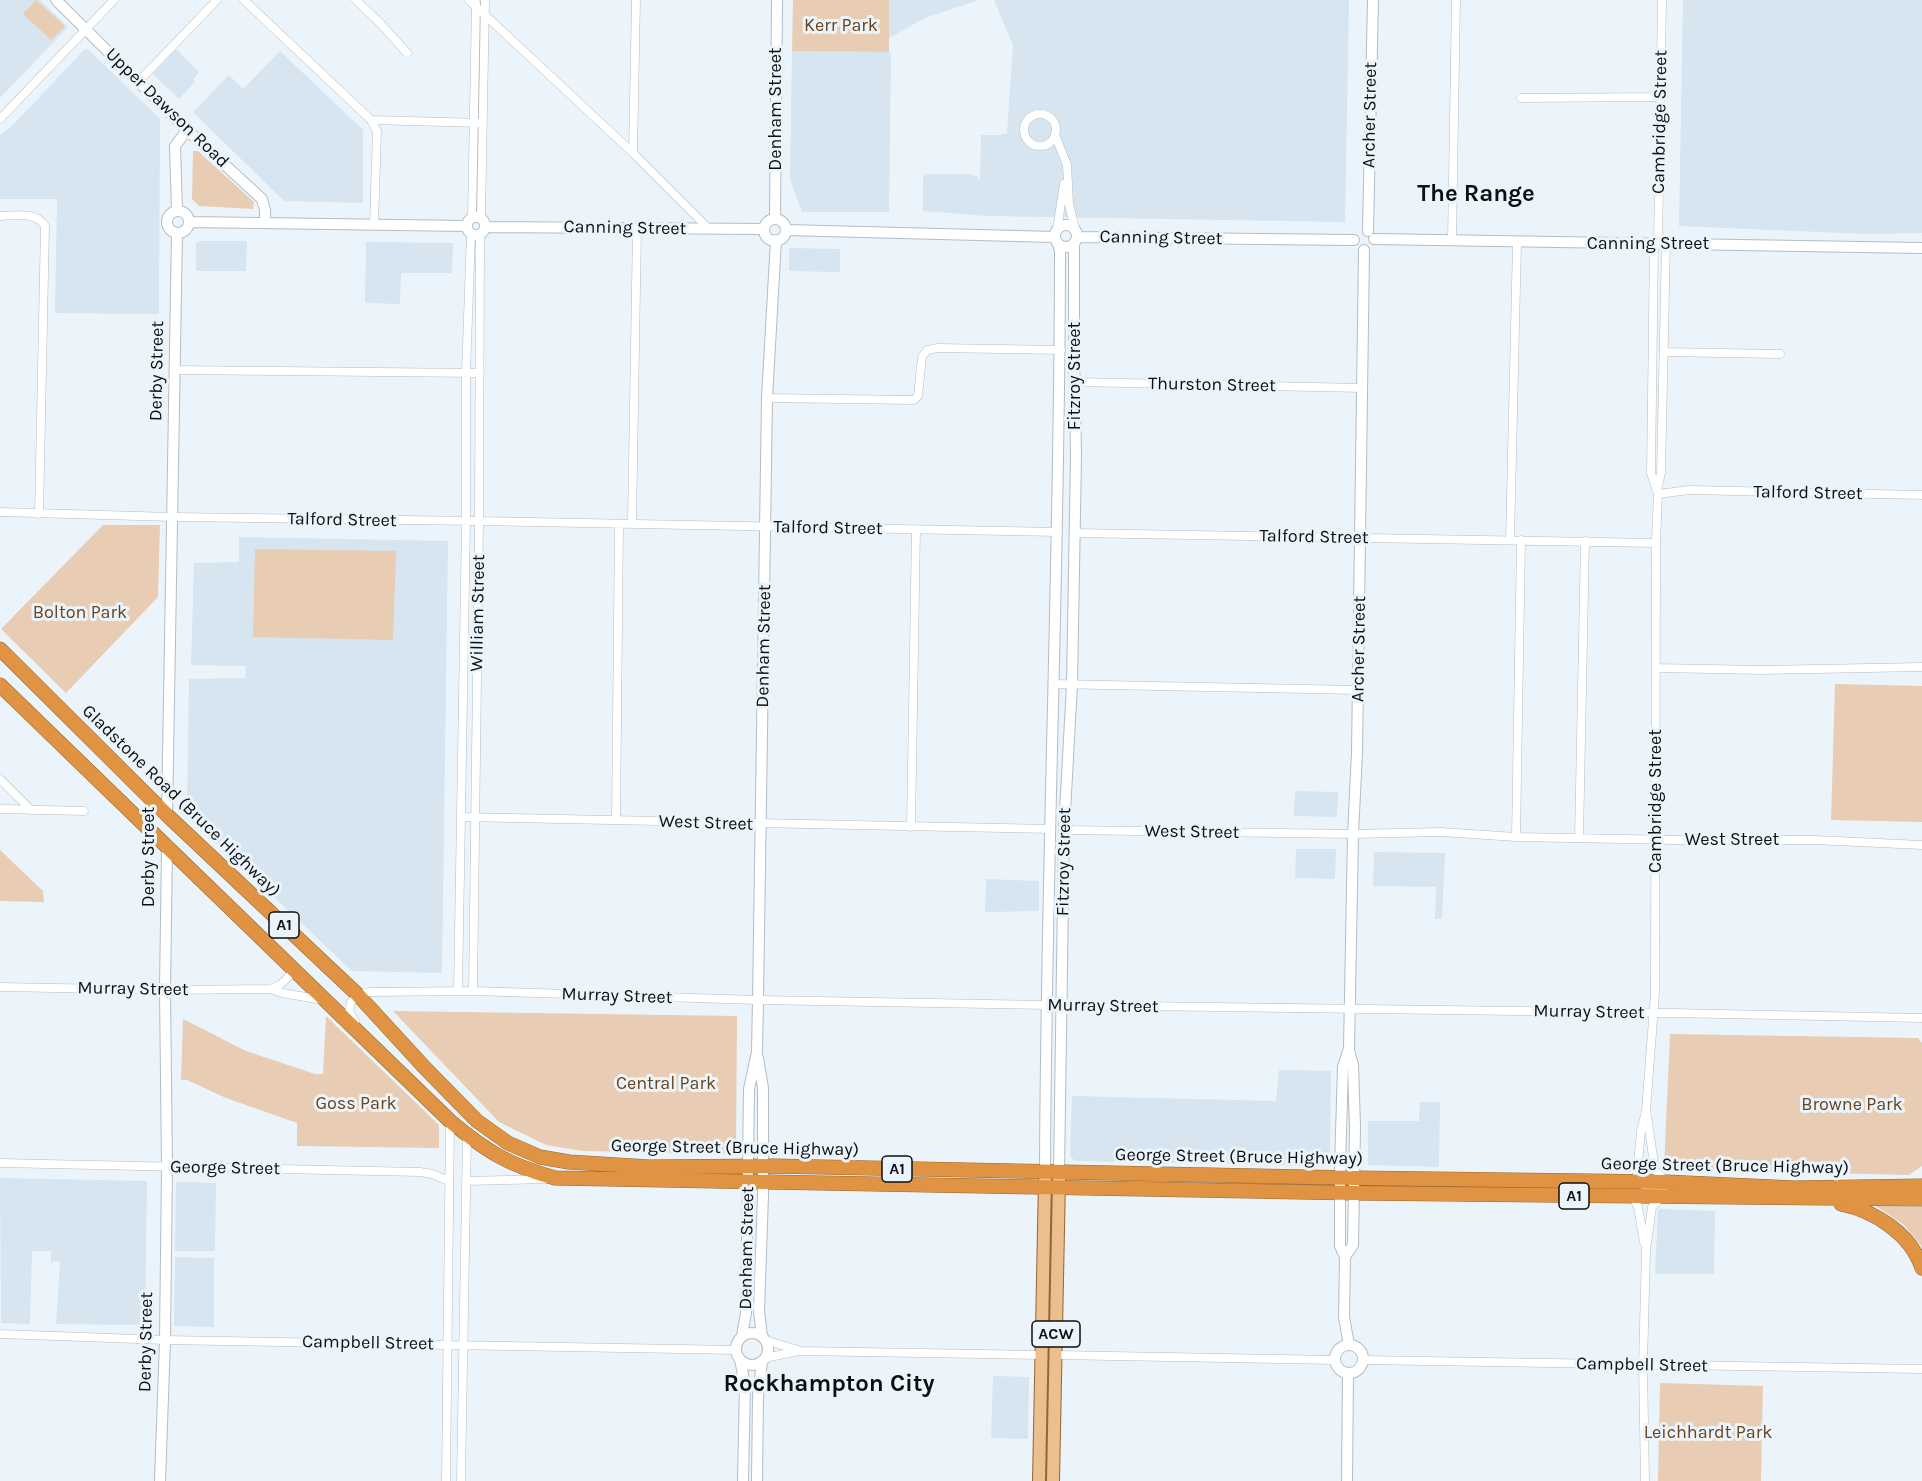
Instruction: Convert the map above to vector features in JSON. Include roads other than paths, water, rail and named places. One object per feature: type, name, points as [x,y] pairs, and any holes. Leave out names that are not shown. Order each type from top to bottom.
[{"type":"highway","name":"Gladstone Road (Bruce Highway)","points":[[0,649],[167,815],[358,995],[458,1103],[493,1134],[523,1151],[555,1160]]},
{"type":"highway","name":"A1","points":[[0,685],[450,1121],[506,1161],[555,1178]]},
{"type":"highway","name":"Derby Street","points":[[167,815],[167,848]]},
{"type":"highway","points":[[425,1068],[465,1122],[467,1135]]},
{"type":"highway","name":"George Street (Bruce Highway)","points":[[555,1160],[649,1167],[762,1166],[1666,1182],[1794,1188],[1922,1186]]},
{"type":"highway","name":"George Street (Bruce Highway)","points":[[555,1178],[1633,1197],[1922,1199]]},
{"type":"highway","name":"A1","points":[[1794,1199],[1857,1208],[1885,1223],[1911,1245],[1922,1268]]},
{"type":"main road","name":"Fitzroy Street","points":[[1052,1172],[1056,1355],[1053,1481]]},
{"type":"main road","name":"Fitzroy Street","points":[[1039,1481],[1042,1355],[1052,1187]]},
{"type":"main road","points":[[1042,1355],[1056,1355]]},
{"type":"street","name":"Upper Dawson Road","points":[[56,0],[187,130],[262,199],[265,222]]},
{"type":"street","points":[[0,119],[114,0]]},
{"type":"street","points":[[138,82],[217,0]]},
{"type":"street","points":[[244,0],[371,120],[377,131],[374,224]]},
{"type":"street","points":[[356,0],[380,22],[407,53]]},
{"type":"street","name":"William Street","points":[[458,991],[466,521],[466,373],[483,123],[485,0]]},
{"type":"street","points":[[633,153],[636,0]]},
{"type":"street","name":"Denham Street","points":[[775,218],[777,0]]},
{"type":"street","name":"Archer Street","points":[[1371,235],[1373,0]]},
{"type":"street","points":[[1452,240],[1456,0]]},
{"type":"street","name":"Cambridge Street","points":[[1658,492],[1651,473],[1659,243],[1662,0]]},
{"type":"street","points":[[474,2],[485,16],[633,153],[709,229]]},
{"type":"street","name":"William Street","points":[[472,991],[480,373],[474,123],[474,2]]},
{"type":"street","points":[[1521,98],[1660,96]]},
{"type":"street","points":[[1057,237],[1064,188],[1064,164],[1060,156],[1045,146],[1035,146],[1026,139],[1024,128],[1029,118],[1039,114],[1048,117],[1055,125],[1055,135],[1067,165],[1069,204],[1076,237]]},
{"type":"street","points":[[371,120],[483,123]]},
{"type":"street","points":[[177,210],[175,146],[187,130]]},
{"type":"street","points":[[1045,146],[1055,135]]},
{"type":"street","points":[[177,210],[184,212],[189,222],[186,229],[177,233],[168,228],[166,222],[171,213],[177,210]]},
{"type":"street","points":[[0,216],[33,216],[43,222],[46,230],[39,514]]},
{"type":"street","points":[[775,218],[783,222],[786,230],[783,237],[776,240],[769,238],[764,229],[767,222],[775,218]]},
{"type":"street","name":"Canning Street","points":[[189,222],[764,229]]},
{"type":"street","points":[[1057,237],[1066,225],[1072,228],[1076,237]]},
{"type":"street","points":[[632,524],[637,228]]},
{"type":"street","points":[[786,230],[1057,237],[1068,247],[1076,237]]},
{"type":"street","points":[[1359,232],[1371,235],[1372,246],[1364,250],[1358,248],[1354,240],[1359,232]]},
{"type":"street","name":"Derby Street","points":[[167,815],[177,233]]},
{"type":"street","name":"Canning Street","points":[[1371,235],[1517,243],[1922,248]]},
{"type":"street","name":"Fitzroy Street","points":[[1052,1172],[1046,1093],[1061,382],[1057,237]]},
{"type":"street","name":"Canning Street","points":[[1076,237],[1354,240]]},
{"type":"street","name":"Fitzroy Street","points":[[1052,1172],[1060,1092],[1064,830],[1072,685],[1076,455],[1074,350],[1076,237]]},
{"type":"street","name":"Denham Street","points":[[764,1338],[759,1311],[763,1088],[757,1052],[767,398],[776,240]]},
{"type":"street","points":[[1510,540],[1517,243]]},
{"type":"street","name":"Cambridge Street","points":[[1640,1182],[1637,1174],[1641,1131],[1646,1111],[1654,1012],[1656,543],[1661,473],[1664,352],[1659,243]]},
{"type":"street","name":"Archer Street","points":[[1349,1345],[1344,1317],[1345,1257],[1353,1245],[1347,1192],[1343,1067],[1349,1048],[1361,538],[1364,250]]},
{"type":"street","points":[[1060,311],[1075,311]]},
{"type":"street","points":[[767,398],[914,400],[918,396],[922,357],[927,350],[938,348],[1074,350]]},
{"type":"street","points":[[1664,352],[1780,354]]},
{"type":"street","points":[[174,370],[480,373]]},
{"type":"street","name":"Thurston Street","points":[[1061,382],[1362,388]]},
{"type":"street","name":"Talford Street","points":[[1658,492],[1689,490],[1922,495]]},
{"type":"street","name":"Talford Street","points":[[0,512],[1656,543]]},
{"type":"street","points":[[616,820],[619,524]]},
{"type":"street","points":[[911,827],[916,530]]},
{"type":"street","points":[[1516,837],[1521,540]]},
{"type":"street","points":[[1579,838],[1585,541]]},
{"type":"street","points":[[1656,668],[1762,670],[1922,667]]},
{"type":"street","points":[[1054,684],[1358,690]]},
{"type":"street","points":[[0,779],[31,810]]},
{"type":"street","points":[[0,809],[84,811]]},
{"type":"street","name":"West Street","points":[[462,817],[1064,830],[1353,834],[1441,832],[1516,837],[1815,840],[1922,844]]},
{"type":"street","name":"Derby Street","points":[[160,1481],[165,1340],[167,1167],[165,990],[167,848]]},
{"type":"street","points":[[271,989],[280,985],[295,970]]},
{"type":"street","name":"Murray Street","points":[[0,987],[271,989],[326,1000]]},
{"type":"street","name":"Murray Street","points":[[358,995],[370,992],[472,991],[758,1000],[1654,1012],[1922,1018]]},
{"type":"street","points":[[358,995],[351,1002],[349,1012],[353,1019],[380,1045],[380,1053]]},
{"type":"street","name":"Denham Street","points":[[742,1336],[746,1313],[749,1089],[757,1052]]},
{"type":"street","points":[[1046,1093],[1060,1092]]},
{"type":"street","name":"Cambridge Street","points":[[1646,1111],[1655,1170],[1666,1182]]},
{"type":"street","points":[[446,1481],[450,1121]]},
{"type":"street","points":[[461,1481],[467,1135]]},
{"type":"street","name":"George Street","points":[[0,1163],[420,1172],[449,1180]]},
{"type":"street","points":[[466,1181],[555,1178]]},
{"type":"street","points":[[1640,1182],[1649,1189],[1713,1191],[1748,1198]]},
{"type":"street","points":[[1633,1197],[1638,1207],[1646,1250]]},
{"type":"street","points":[[1645,1481],[1643,1365],[1646,1250],[1652,1207],[1660,1197]]},
{"type":"street","points":[[743,1481],[745,1385],[738,1355],[738,1340],[752,1333],[799,1351]]},
{"type":"street","name":"Campbell Street","points":[[0,1334],[165,1340],[463,1345],[738,1355]]},
{"type":"street","points":[[757,1481],[758,1396],[763,1359],[768,1349],[764,1338]]},
{"type":"street","points":[[1349,1345],[1357,1348],[1363,1360],[1358,1369],[1348,1373],[1339,1369],[1335,1360],[1338,1351],[1349,1345]]},
{"type":"street","points":[[738,1355],[744,1362],[753,1365],[763,1359],[799,1351],[1042,1355]]},
{"type":"street","points":[[1056,1355],[1335,1360]]},
{"type":"street","name":"Campbell Street","points":[[1363,1360],[1922,1369]]},
{"type":"street","points":[[1347,1481],[1348,1373]]},
{"type":"district","name":"The Range","points":[[1476,194]]},
{"type":"district","name":"Rockhampton City","points":[[829,1384]]},
{"type":"park label","name":"Kerr Park","points":[[841,26]]},
{"type":"park label","name":"Bolton Park","points":[[80,613]]},
{"type":"park label","name":"Central Park","points":[[666,1084]]},
{"type":"park label","name":"Goss Park","points":[[356,1104]]},
{"type":"park label","name":"Browne Park","points":[[1852,1105]]},
{"type":"park label","name":"Leichhardt Park","points":[[1708,1433]]}]
